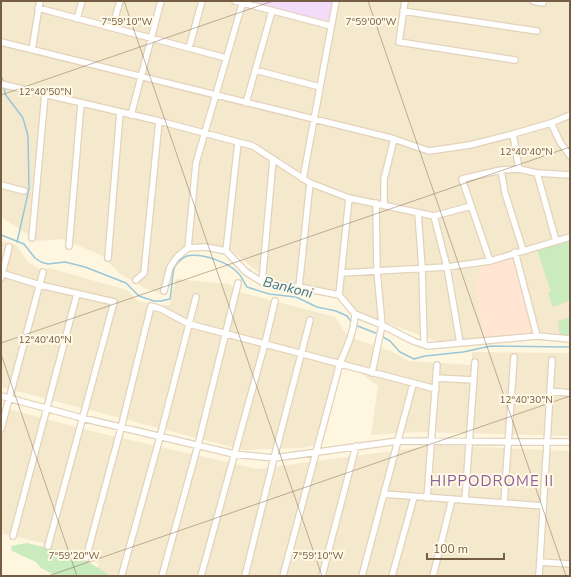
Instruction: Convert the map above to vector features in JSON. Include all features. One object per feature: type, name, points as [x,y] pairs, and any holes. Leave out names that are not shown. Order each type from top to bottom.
[{"type":"street","points":[[32,50],[40,1]]},
{"type":"street","points":[[77,19],[82,1]]},
{"type":"street","points":[[112,28],[120,1]]},
{"type":"street","points":[[131,115],[161,1]]},
{"type":"street","points":[[189,48],[202,1]]},
{"type":"street","points":[[235,1],[332,26]]},
{"type":"street","points":[[303,179],[336,1]]},
{"type":"street","points":[[405,1],[399,42],[515,60]]},
{"type":"street","points":[[533,1],[543,3]]},
{"type":"street","points":[[188,248],[196,163],[242,2]]},
{"type":"street","points":[[38,8],[226,58]]},
{"type":"street","points":[[246,103],[272,10]]},
{"type":"street","points":[[403,11],[536,31]]},
{"type":"street","points":[[1,42],[394,139],[429,151],[470,145],[552,123],[570,115]]},
{"type":"street","points":[[255,70],[320,87]]},
{"type":"street","points":[[1,84],[159,121],[253,146],[310,183],[349,198],[434,216],[471,206]]},
{"type":"street","points":[[32,238],[45,94]]},
{"type":"street","points":[[69,246],[81,103]]},
{"type":"street","points":[[108,258],[120,112]]},
{"type":"street","points":[[136,280],[144,273],[159,121]]},
{"type":"street","points":[[552,123],[560,142],[570,156]]},
{"type":"street","points":[[513,134],[519,169]]},
{"type":"street","points":[[384,205],[384,179],[394,139]]},
{"type":"street","points":[[226,251],[238,142]]},
{"type":"street","points":[[262,282],[273,160]]},
{"type":"street","points":[[490,260],[462,178],[501,170],[519,169],[537,173],[570,175]]},
{"type":"street","points":[[501,170],[505,193],[523,250]]},
{"type":"street","points":[[537,173],[556,241]]},
{"type":"street","points":[[300,288],[310,183]]},
{"type":"street","points":[[1,185],[24,191]]},
{"type":"street","points":[[339,295],[349,198]]},
{"type":"street","points":[[372,373],[382,325],[377,271],[376,203]]},
{"type":"street","points":[[418,212],[422,268],[424,344]]},
{"type":"street","points":[[434,216],[447,267],[460,343]]},
{"type":"street","points":[[342,273],[447,267],[490,260],[570,237]]},
{"type":"street","points":[[9,247],[1,275],[114,302],[48,546]]},
{"type":"street","points":[[164,291],[170,267],[177,257],[188,248],[206,247],[226,251],[246,272],[262,282],[339,295],[355,314],[428,346],[537,336],[570,339]]},
{"type":"street","points":[[516,252],[537,336]]},
{"type":"street","points":[[1,429],[43,272]]},
{"type":"street","points":[[162,576],[198,445],[238,283]]},
{"type":"street","points":[[13,536],[48,409],[77,294]]},
{"type":"street","points":[[122,574],[160,437],[196,297]]},
{"type":"street","points":[[201,576],[275,301]]},
{"type":"street","points":[[86,558],[121,428],[151,306],[161,309],[189,324],[436,389]]},
{"type":"street","points":[[283,576],[340,364],[352,334],[355,314]]},
{"type":"street","points":[[245,576],[310,320]]},
{"type":"street","points":[[504,503],[514,357]]},
{"type":"street","points":[[539,576],[552,360]]},
{"type":"street","points":[[465,500],[475,362]]},
{"type":"street","points":[[427,498],[437,365]]},
{"type":"street","points":[[436,378],[474,380]]},
{"type":"street","points":[[362,576],[414,384]]},
{"type":"street","points":[[550,391],[570,393]]},
{"type":"street","points":[[1,396],[121,428],[234,454],[274,458],[398,441],[570,442]]},
{"type":"street","points":[[322,576],[356,446]]},
{"type":"street","points":[[384,494],[543,506]]},
{"type":"street","points":[[392,576],[414,496]]},
{"type":"street","points":[[433,576],[452,499]]},
{"type":"street","points":[[540,562],[570,564]]},
{"type":"shaded area","points":[[1,1],[570,1],[570,339],[537,335],[447,345],[359,313],[338,290],[268,280],[228,248],[186,242],[161,293],[149,290],[120,274],[101,255],[62,239],[37,241],[1,217]]},
{"type":"shaded area","points":[[243,1],[333,1],[330,24]]},
{"type":"shaded area","points":[[1,241],[16,245],[28,262],[42,271],[49,268],[127,290],[138,301],[160,306],[169,305],[176,279],[229,284],[240,292],[335,317],[346,334],[358,340],[391,351],[408,361],[472,365],[472,352],[570,353],[570,436],[422,432],[371,435],[378,386],[344,360],[322,444],[300,448],[243,450],[1,387]]},
{"type":"shaded area","points":[[514,258],[533,333],[485,342],[475,288],[481,266]]},
{"type":"shaded area","points":[[1,407],[91,431],[257,469],[437,445],[570,451],[570,576],[113,576],[97,569],[99,563],[43,551],[43,543],[1,533]]},
{"type":"green space","points":[[570,241],[570,300],[553,307],[548,293],[551,291],[537,250]]},
{"type":"green space","points":[[570,317],[570,337],[560,337],[558,321]]},
{"type":"green space","points":[[27,543],[84,559],[111,576],[54,575],[41,568],[36,562],[12,551],[11,546]]},
{"type":"waterway","points":[[1,76],[4,83]]},
{"type":"waterway","points":[[4,87],[5,94],[23,118],[28,136],[29,189],[17,242]]},
{"type":"waterway","name":"Bankoni","points":[[1,235],[24,244],[35,258],[41,262],[48,264],[65,262],[85,267],[126,283],[139,296],[154,301],[170,299],[174,269],[180,260],[187,256],[193,255],[215,259],[235,270],[240,275],[247,287],[269,294],[296,297],[317,307],[336,311],[347,316],[352,323]]},
{"type":"waterway","name":"Bankoni","points":[[355,325],[378,334]]},
{"type":"waterway","name":"Bankoni","points":[[381,336],[390,341],[400,352],[414,359],[425,356],[463,352],[491,346],[570,347]]},
{"type":"district","name":"HIPPODROME II","points":[[492,481]]}]
